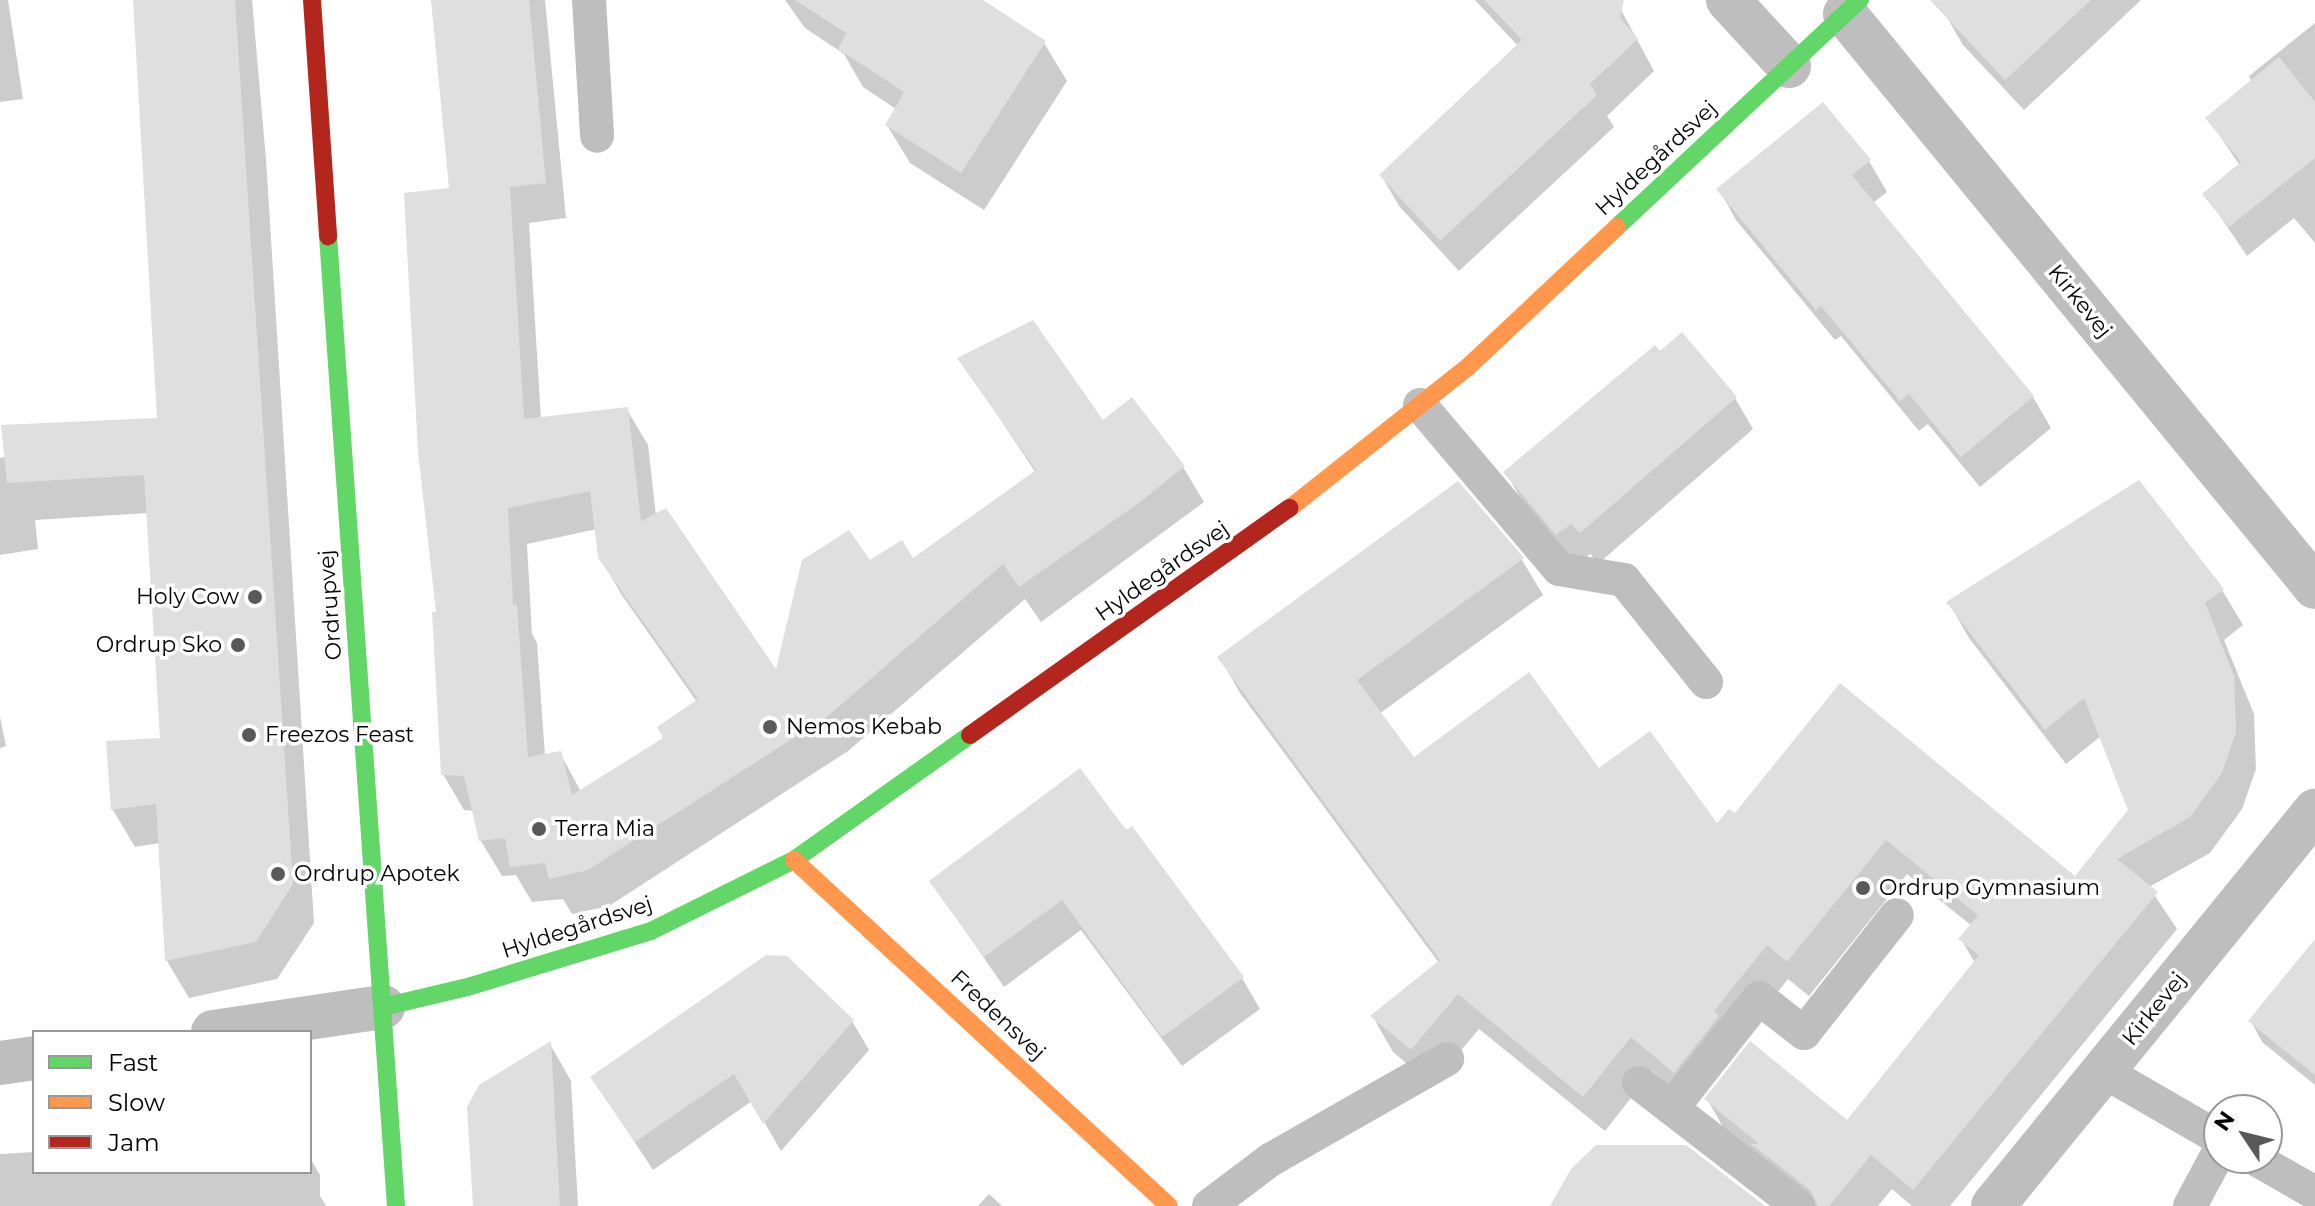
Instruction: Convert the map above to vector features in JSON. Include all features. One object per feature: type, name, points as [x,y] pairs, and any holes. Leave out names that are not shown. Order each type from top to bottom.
[{"type":"street","name":"Ordrupvej","points":[[312,0],[396,1206]]},
{"type":"street","points":[[1728,0],[1789,66]]},
{"type":"street","name":"Hyldegårdsvej","points":[[383,1007],[471,986],[651,931],[794,860],[1281,515],[1469,366],[1853,7]]},
{"type":"street","name":"Kirkevej","points":[[1853,7],[2315,587]]},
{"type":"street","name":"Kirkevej","points":[[1993,1206],[2315,811]]},
{"type":"street","name":"Fredensvej","points":[[794,860],[1169,1206]]},
{"type":"street","points":[[227,1030],[383,1007]]},
{"type":"street","points":[[0,1063],[32,1058]]},
{"type":"lane","points":[[589,0],[597,136]]},
{"type":"lane","points":[[1420,405],[1559,569],[1624,580],[1706,682]]},
{"type":"lane","points":[[1671,1108],[1759,998],[1804,1033],[1897,915]]},
{"type":"lane","points":[[1209,1206],[1270,1160],[1447,1059]]},
{"type":"lane","points":[[2103,1071],[2203,1129]]},
{"type":"lane","points":[[1639,1083],[1798,1206]]},
{"type":"lane","points":[[2190,1206],[2207,1174]]},
{"type":"lane","points":[[2282,1174],[2315,1193]]},
{"type":"building","points":[[133,0],[235,0],[293,884],[256,942],[165,961],[156,804],[111,810],[106,741],[160,738],[144,475],[7,483],[1,425],[157,418]]},
{"type":"building","points":[[431,0],[529,0],[546,183],[510,187],[524,419],[628,407],[641,521],[666,508],[776,669],[802,560],[849,530],[870,560],[902,540],[913,558],[1036,470],[957,358],[1033,320],[1103,420],[1132,397],[1185,466],[1136,505],[1019,587],[1003,564],[828,716],[588,870],[549,879],[545,863],[510,867],[505,838],[479,841],[464,776],[441,775],[432,612],[436,612],[418,452],[404,193],[449,188]],"holes":[[[590,491],[598,558],[698,699],[657,727],[663,738],[572,795],[561,751],[528,757],[517,605],[513,605],[508,508]]]},
{"type":"building","points":[[795,0],[983,0],[1046,41],[961,173],[885,125],[904,92],[838,49],[846,33]]},
{"type":"building","points":[[1484,0],[1624,0],[1620,18],[1638,39],[1590,84],[1597,95],[1440,241],[1379,175],[1522,40]]},
{"type":"building","points":[[1930,0],[2091,0],[2005,80]]},
{"type":"building","points":[[2279,57],[2315,102],[2315,158],[2229,227],[2202,194],[2241,162],[2205,118]]},
{"type":"building","points":[[1823,102],[1871,160],[1852,175],[2034,396],[1961,457],[1909,394],[1900,401],[1821,306],[1816,310],[1716,189]]},
{"type":"building","points":[[1682,332],[1737,397],[1580,533],[1571,524],[1556,535],[1503,472],[1655,345],[1660,351]]},
{"type":"building","points":[[2139,480],[2224,589],[2205,603],[2234,676],[2236,732],[2222,773],[2190,817],[2117,859],[2158,892],[1913,1190],[1871,1155],[1829,1206],[1818,1206],[1810,1190],[1751,1144],[1759,1144],[1704,1099],[1750,1041],[1847,1120],[1979,955],[1958,939],[1978,915],[1886,840],[1787,962],[1767,945],[1714,1011],[1719,1016],[1674,1073],[1631,1037],[1583,1097],[1458,994],[1411,1050],[1370,1016],[1440,960],[1217,657],[1458,481],[1524,558],[1357,680],[1414,757],[1529,672],[1599,768],[1650,731],[1717,823],[1729,809],[1735,813],[1840,683],[2075,876],[2128,810],[2084,698],[2045,730],[1946,602]]},
{"type":"building","points":[[1080,768],[1126,830],[1132,826],[1244,977],[1162,1037],[1062,900],[984,957],[929,881]]},
{"type":"building","points":[[2315,939],[2315,1075],[2248,1021]]},
{"type":"building","points":[[766,955],[787,956],[854,1020],[763,1124],[734,1074],[635,1142],[590,1077]]},
{"type":"building","points":[[551,1041],[560,1206],[473,1206],[467,1107],[479,1085]]},
{"type":"building","points":[[1596,1145],[1686,1145],[1765,1206],[1550,1206],[1571,1169]]},
{"type":"traffic: fast","points":[[1617,227],[1860,0]]},
{"type":"traffic: fast","points":[[328,236],[396,1206]]},
{"type":"traffic: fast","points":[[383,1007],[471,986],[651,931],[794,860],[970,735]]},
{"type":"traffic: slow","points":[[1290,508],[1469,366],[1617,227]]},
{"type":"traffic: slow","points":[[794,860],[1169,1206]]},
{"type":"traffic: jam","points":[[312,0],[328,236]]},
{"type":"traffic: jam","points":[[970,735],[1290,508]]},
{"type":"place","name":"Holy Cow","points":[[255,597]]},
{"type":"place","name":"Ordrup Sko","points":[[238,645]]},
{"type":"place","name":"Nemos Kebab","points":[[770,727]]},
{"type":"place","name":"Freezos Feast","points":[[249,735]]},
{"type":"place","name":"Terra Mia","points":[[539,829]]},
{"type":"place","name":"Ordrup Apotek","points":[[278,874]]},
{"type":"place","name":"Ordrup Gymnasium","points":[[1863,888]]}]
